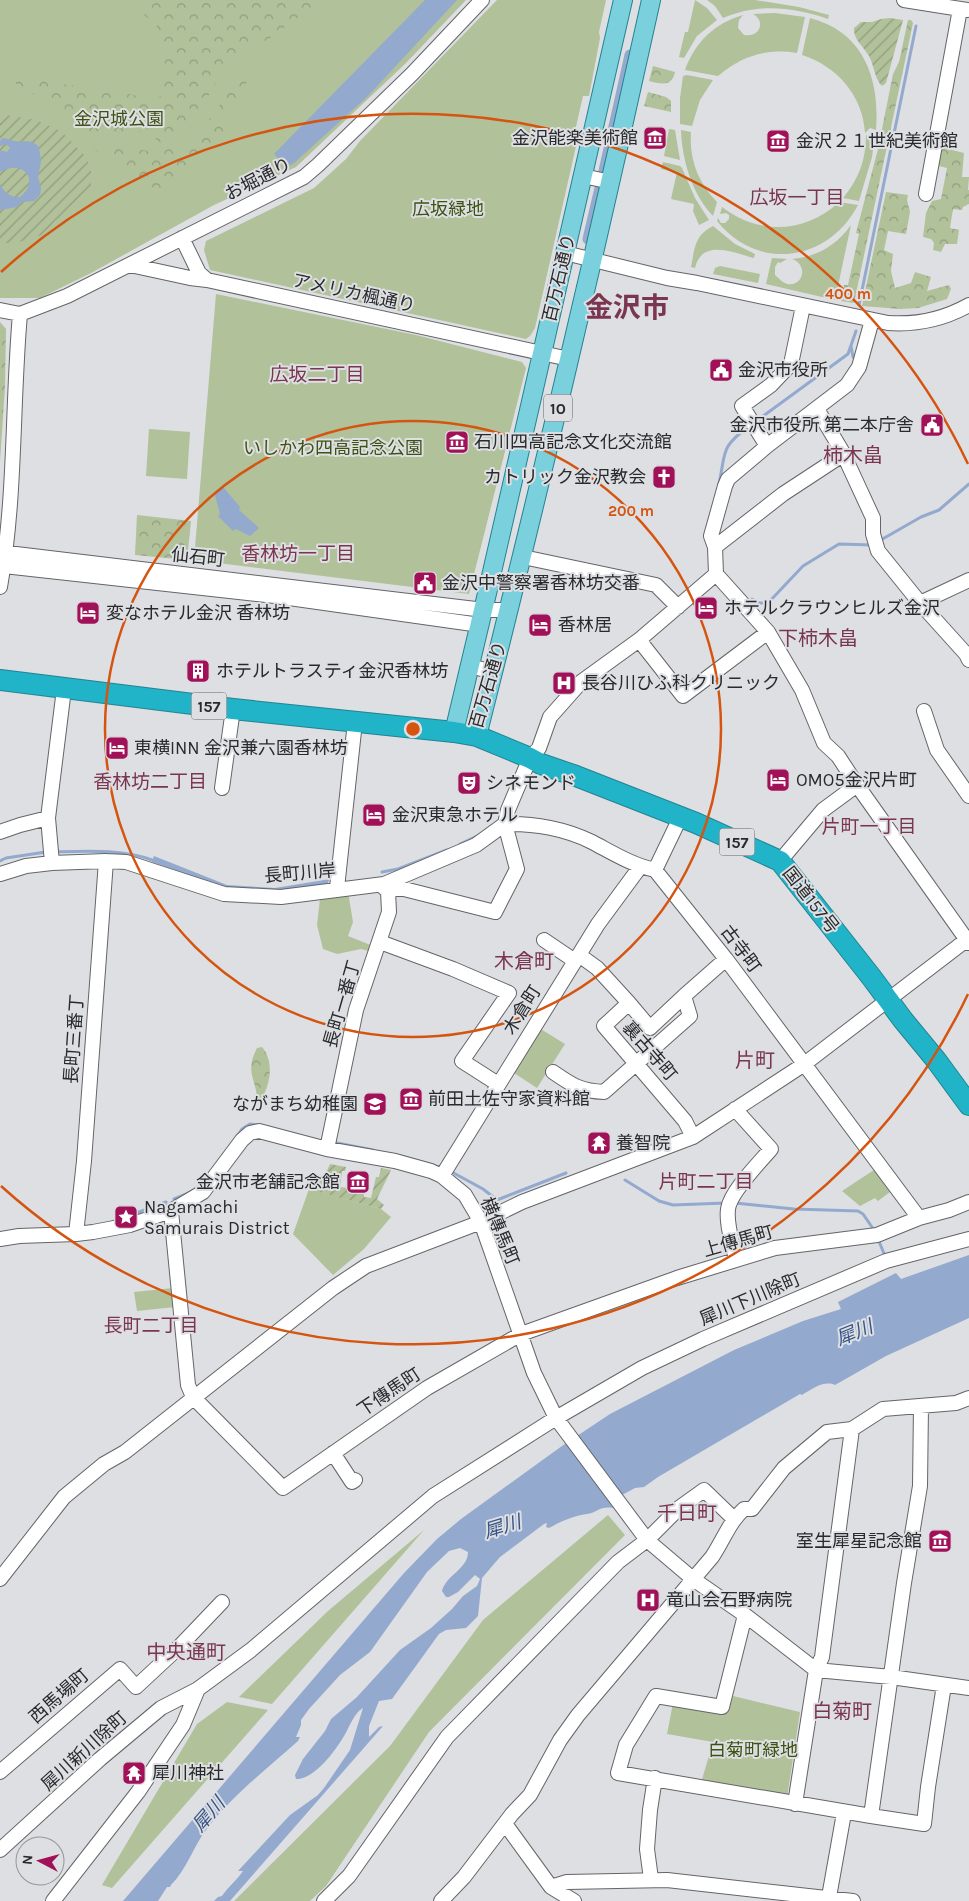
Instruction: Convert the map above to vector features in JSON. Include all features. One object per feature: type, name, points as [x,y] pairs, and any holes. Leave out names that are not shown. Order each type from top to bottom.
[{"type":"highway","name":"157","points":[[0,680],[233,709],[454,732]]},
{"type":"highway","name":"百万石通り","points":[[454,732],[477,736]]},
{"type":"highway","name":"国道157号","points":[[477,736],[541,764],[680,818],[780,861],[969,1105]]},
{"type":"main road","name":"百万石通り","points":[[454,732],[482,617],[622,0]]},
{"type":"main road","name":"百万石通り","points":[[477,736],[523,557],[652,0]]},
{"type":"street","name":"お堀通り","points":[[20,314],[67,296],[304,177],[412,74],[482,0]]},
{"type":"street","points":[[904,0],[964,10],[926,194]]},
{"type":"street","points":[[583,176],[611,182]]},
{"type":"street","points":[[182,238],[199,273],[208,280]]},
{"type":"street","points":[[565,254],[667,278],[897,324],[922,322],[947,316],[969,305]]},
{"type":"street","name":"アメリカ楓通り","points":[[130,265],[208,280],[569,359]]},
{"type":"street","points":[[767,446],[742,406],[771,385],[791,364],[804,306]]},
{"type":"street","points":[[0,310],[20,314],[16,404],[0,587]]},
{"type":"street","points":[[0,1579],[64,1497],[104,1464],[124,1452],[333,1288],[366,1266],[480,1222],[522,1202],[693,1137],[803,1065],[968,940],[838,756],[824,742],[802,690],[768,632],[716,574],[715,547],[712,536],[728,479],[767,446],[847,385],[859,367],[872,320]]},
{"type":"street","points":[[817,409],[844,454],[873,518],[873,534],[878,551],[920,604],[966,654],[969,660]]},
{"type":"street","points":[[715,547],[783,494],[844,454]]},
{"type":"street","points":[[523,557],[656,585],[678,607]]},
{"type":"street","name":"仙石町","points":[[2,561],[275,590],[482,617],[509,610]]},
{"type":"street","points":[[384,888],[400,888],[495,912],[517,869],[505,824],[508,810],[530,758],[539,748],[550,717],[581,682],[640,640],[716,574]]},
{"type":"street","points":[[920,604],[969,580]]},
{"type":"street","points":[[640,640],[683,696],[768,632]]},
{"type":"street","points":[[470,666],[493,672]]},
{"type":"street","points":[[51,855],[48,818],[64,689]]},
{"type":"street","points":[[222,788],[233,709]]},
{"type":"street","points":[[924,712],[937,750],[969,796]]},
{"type":"street","points":[[337,883],[355,722]]},
{"type":"street","points":[[780,861],[823,810],[857,785]]},
{"type":"street","points":[[0,832],[48,818]]},
{"type":"street","points":[[505,824],[544,826],[590,841],[640,867],[656,870],[680,818]]},
{"type":"street","name":"長町川岸","points":[[0,874],[26,866],[51,855],[126,862],[224,894],[281,897],[337,883],[384,888],[476,845],[505,824]]},
{"type":"street","name":"長町三番丁","points":[[76,1228],[84,1161],[106,861]]},
{"type":"street","name":"木倉町","points":[[442,1176],[598,924],[640,867]]},
{"type":"street","name":"古寺町","points":[[656,870],[726,959],[803,1065],[919,1218]]},
{"type":"street","name":"長町一番丁","points":[[328,1144],[356,1010],[389,912],[384,888]]},
{"type":"street","name":"裏古寺町","points":[[544,940],[597,968],[629,1003],[604,1026],[685,1121],[693,1137]]},
{"type":"street","points":[[380,942],[471,976],[509,993],[462,1061],[498,1084]]},
{"type":"street","points":[[629,1003],[650,1028],[726,959]]},
{"type":"street","points":[[553,1072],[574,1086],[588,1091],[604,1092],[690,1016],[684,996]]},
{"type":"street","points":[[735,1109],[771,1149],[740,1186],[731,1203],[730,1230],[736,1260]]},
{"type":"street","name":"横傳馬町","points":[[0,1239],[76,1228],[130,1225],[171,1211],[203,1192],[242,1140],[250,1133],[259,1131],[328,1144],[431,1171],[442,1176],[464,1195],[480,1222],[534,1373],[558,1421],[644,1536],[693,1578],[745,1615],[816,1670]]},
{"type":"street","name":"上傳馬町","points":[[521,1334],[608,1302],[775,1248],[877,1235],[919,1218],[949,1210],[969,1202]]},
{"type":"street","points":[[171,1211],[188,1385],[193,1397]]},
{"type":"street","name":"犀川下川除町","points":[[198,1689],[251,1650],[433,1496],[642,1368],[703,1339],[886,1261],[969,1239]]},
{"type":"street","name":"下傳馬町","points":[[193,1397],[283,1488],[427,1388],[521,1334]]},
{"type":"street","points":[[441,1901],[464,1877],[506,1825],[512,1814],[530,1796],[560,1740],[578,1715],[722,1543],[733,1518],[744,1509],[752,1509],[784,1468],[827,1432],[852,1429],[883,1409],[956,1403],[969,1398]]},
{"type":"street","points":[[871,1816],[904,1583],[920,1486],[921,1406]]},
{"type":"street","points":[[795,1804],[816,1670],[822,1657],[852,1429]]},
{"type":"street","points":[[333,1453],[352,1482],[356,1480]]},
{"type":"street","points":[[324,1901],[349,1876],[447,1737],[644,1536],[704,1490],[733,1518]]},
{"type":"street","name":"西馬場町","points":[[0,1772],[120,1669],[136,1687],[179,1647],[222,1602]]},
{"type":"street","points":[[745,1615],[722,1707],[656,1696],[626,1745],[618,1773],[655,1778],[844,1813],[924,1824],[944,1685]]},
{"type":"street","points":[[816,1670],[891,1677],[969,1688]]},
{"type":"street","points":[[53,1901],[144,1784],[183,1725],[198,1689]]},
{"type":"street","name":"犀川新川除町","points":[[0,1850],[100,1759],[160,1708],[198,1689]]},
{"type":"street","points":[[651,1879],[647,1849],[655,1778]]},
{"type":"street","points":[[829,1898],[844,1813]]},
{"type":"street","points":[[506,1825],[551,1887],[574,1901]]},
{"type":"street","points":[[551,1887],[567,1882],[651,1879],[730,1886],[853,1901]]},
{"type":"street","points":[[548,1901],[551,1887]]},
{"type":"green space","name":"金沢城公園","points":[[0,0],[466,0],[406,63],[296,167],[214,205],[91,273],[40,298],[0,298]]},
{"type":"green space","points":[[149,0],[322,0],[270,38],[250,49],[224,70],[183,137],[162,143],[146,128],[133,126],[124,120],[132,116],[151,114],[162,92],[165,60],[156,24],[144,15],[143,8]]},
{"type":"green space","name":"広坂緑地","points":[[497,0],[606,0],[589,96],[583,96],[575,131],[579,133],[535,328],[530,336],[526,339],[210,270],[204,250],[206,241],[314,188],[346,159],[360,141]]},
{"type":"green space","points":[[695,0],[707,8],[717,20],[697,36],[684,58],[679,57],[685,32],[688,32]]},
{"type":"green space","points":[[707,0],[755,0],[799,7],[829,15],[828,19],[789,9],[776,8],[749,10],[723,18],[715,6]]},
{"type":"green space","points":[[775,13],[805,17],[797,53],[775,52],[755,55],[736,63],[718,76],[685,70],[700,42],[724,23],[743,15],[739,20],[738,28],[744,35],[750,35],[757,32],[760,25],[757,17],[753,14]]},
{"type":"green space","points":[[810,18],[829,25],[844,34],[856,46],[865,60],[875,93],[877,111],[876,130],[870,128],[865,133],[859,107],[846,84],[826,67],[802,55]]},
{"type":"green space","points":[[890,18],[903,20],[886,83],[882,86],[869,56],[855,36],[854,28],[861,22],[872,22]]},
{"type":"green space","points":[[908,20],[911,20],[913,23],[854,303],[841,301],[844,285],[848,285],[859,234],[856,233],[878,149],[893,74],[899,62]]},
{"type":"green space","points":[[653,66],[675,72],[674,77],[665,83],[649,81]]},
{"type":"green space","points":[[687,75],[713,80],[700,100],[692,126],[680,124],[680,98],[683,76]]},
{"type":"green space","points":[[245,76],[249,79],[232,104],[227,117],[226,127],[219,140],[207,147],[194,160],[182,179],[172,188],[156,189],[133,177],[101,155],[83,138],[86,136],[100,144],[148,151],[165,150],[193,142],[239,78]]},
{"type":"green space","points":[[17,77],[147,97],[152,102],[150,109],[128,113],[121,116],[119,121],[123,125],[143,132],[143,138],[81,130],[47,102],[16,84]]},
{"type":"green space","points":[[648,92],[666,97],[671,101],[671,112],[644,106]]},
{"type":"green space","points":[[0,114],[36,120],[62,132],[86,157],[91,171],[91,189],[69,215],[56,220],[42,235],[16,243],[0,243]]},
{"type":"green space","points":[[669,129],[675,130],[680,160],[664,156]]},
{"type":"green space","points":[[681,130],[691,132],[693,161],[696,170],[710,195],[717,202],[713,216],[699,198],[694,187],[683,153]]},
{"type":"green space","points":[[866,135],[871,138],[875,136],[872,157],[859,201],[843,198],[853,184],[863,160]]},
{"type":"green space","points":[[939,141],[952,144],[952,150],[964,153],[962,177],[969,177],[969,204],[963,207],[962,210],[953,209],[950,228],[959,230],[957,244],[945,244],[941,252],[933,250],[934,243],[931,239],[923,237],[926,213],[932,201],[941,199],[947,168],[935,165]]},
{"type":"green space","points":[[663,162],[682,168],[695,198],[709,220],[699,225],[693,211],[694,204],[671,199],[677,172],[661,169]]},
{"type":"green space","points":[[886,192],[908,195],[907,200],[910,212],[906,234],[888,231],[884,250],[893,254],[891,271],[895,288],[911,283],[915,272],[931,277],[927,291],[949,285],[951,289],[947,299],[918,308],[900,309],[862,306]]},
{"type":"green space","points":[[839,202],[858,205],[845,224],[829,239],[811,249],[792,253],[772,253],[752,248],[734,237],[717,221],[718,218],[721,223],[725,223],[729,219],[729,215],[726,213],[720,214],[722,207],[751,223],[781,227],[797,225],[826,213]]},
{"type":"green space","points":[[851,225],[835,300],[766,284],[772,258],[787,259],[780,263],[778,262],[775,267],[775,275],[787,284],[793,284],[800,279],[802,270],[801,266],[792,259],[810,256],[826,249]]},
{"type":"green space","points":[[713,226],[735,244],[755,254],[754,258],[728,251],[711,250],[704,253],[695,268],[691,267],[696,243],[702,234]]},
{"type":"green space","points":[[720,266],[760,274],[758,283],[713,274],[715,268]]},
{"type":"green space","name":"いしかわ四高記念公園","points":[[216,294],[416,335],[522,362],[526,368],[469,594],[194,560]]},
{"type":"green space","points":[[0,322],[6,329],[5,387],[0,462]]},
{"type":"green space","points":[[149,429],[190,432],[187,479],[146,476]]},
{"type":"green space","points":[[137,515],[191,521],[187,560],[135,555]]},
{"type":"green space","points":[[348,892],[353,922],[348,936],[373,946],[372,952],[361,949],[337,954],[323,949],[317,925],[320,899]]},
{"type":"green space","points":[[539,1028],[565,1044],[537,1088],[511,1071]]},
{"type":"green space","points":[[262,1047],[269,1060],[270,1074],[260,1102],[257,1101],[251,1070],[257,1048]]},
{"type":"green space","points":[[330,1164],[346,1167],[345,1171],[342,1171],[340,1187],[355,1189],[354,1193],[364,1194],[364,1197],[371,1198],[376,1177],[379,1177],[381,1168],[391,1170],[377,1199],[384,1205],[381,1209],[315,1191],[322,1175],[325,1175]]},
{"type":"green space","points":[[874,1170],[890,1192],[878,1201],[875,1198],[860,1206],[842,1191]]},
{"type":"green space","points":[[309,1189],[381,1209],[391,1217],[364,1249],[333,1275],[293,1234]]},
{"type":"green space","points":[[173,1288],[175,1307],[137,1311],[134,1292]]},
{"type":"green space","points":[[608,1515],[625,1535],[429,1732],[326,1886],[310,1901],[234,1901],[390,1746],[483,1620]]},
{"type":"green space","points":[[424,1530],[272,1704],[239,1697],[328,1611]]},
{"type":"green space","name":"白菊町緑地","points":[[733,1696],[800,1712],[787,1798],[701,1783],[713,1742],[667,1734],[673,1703],[728,1713]]},
{"type":"green space","points":[[227,1702],[268,1710],[112,1888],[102,1885],[197,1724]]},
{"type":"water","points":[[425,0],[457,0],[367,97],[294,163],[287,167],[274,154]]},
{"type":"water","points":[[3,138],[30,142],[39,147],[41,162],[38,177],[41,188],[40,195],[34,201],[22,202],[17,207],[0,210],[0,184],[8,194],[20,197],[26,191],[29,184],[29,178],[22,170],[8,168],[0,172],[0,150],[7,152],[10,148],[6,144],[0,146],[0,141]]},
{"type":"water","points":[[223,487],[240,507],[239,510],[259,528],[250,536],[236,529],[233,531],[218,516],[220,514],[215,495]]},
{"type":"water","points":[[154,856],[227,885],[275,888],[330,879],[327,884],[275,892],[227,888],[152,862]]},
{"type":"water","name":"犀川","points":[[969,1255],[969,1318],[886,1356],[835,1385],[822,1384],[802,1395],[800,1394],[644,1487],[635,1488],[622,1495],[614,1508],[602,1508],[591,1513],[572,1517],[549,1528],[546,1527],[547,1523],[544,1524],[500,1557],[482,1578],[478,1616],[466,1628],[446,1630],[439,1634],[392,1699],[379,1701],[369,1726],[369,1737],[379,1727],[383,1726],[230,1901],[214,1901],[222,1896],[243,1871],[238,1871],[290,1815],[318,1795],[324,1788],[350,1750],[363,1708],[355,1716],[340,1742],[324,1763],[310,1775],[296,1779],[295,1775],[303,1759],[325,1731],[331,1719],[357,1697],[400,1650],[431,1628],[463,1596],[477,1586],[480,1579],[475,1575],[458,1592],[446,1597],[442,1591],[444,1585],[461,1568],[468,1552],[460,1548],[449,1551],[427,1572],[370,1652],[340,1675],[309,1709],[301,1720],[296,1737],[300,1737],[298,1741],[250,1783],[216,1818],[201,1837],[177,1879],[170,1887],[167,1887],[158,1901],[123,1901],[404,1573],[437,1539],[461,1519],[610,1414],[734,1350],[803,1321],[841,1309],[838,1302],[896,1273],[901,1279]]},
{"type":"waterway","points":[[859,305],[916,26]]},
{"type":"waterway","points":[[604,171],[630,55]]},
{"type":"waterway","points":[[588,239],[600,188]]},
{"type":"waterway","points":[[755,422],[848,354],[856,331]]},
{"type":"waterway","points":[[851,346],[853,357]]},
{"type":"waterway","points":[[719,484],[724,457],[729,445],[749,426]]},
{"type":"waterway","points":[[879,541],[921,517],[939,510],[969,484]]},
{"type":"waterway","points":[[752,599],[758,603],[768,603],[803,566],[839,544],[872,545]]},
{"type":"waterway","points":[[460,844],[477,836]]},
{"type":"waterway","points":[[382,872],[398,869],[447,850]]},
{"type":"waterway","points":[[55,852],[93,851],[131,854],[155,861]]},
{"type":"waterway","points":[[0,861],[6,858],[46,852]]},
{"type":"waterway","points":[[237,1136],[242,1129],[250,1124],[258,1125]]},
{"type":"waterway","points":[[332,1142],[373,1150]]},
{"type":"waterway","points":[[401,1156],[439,1167]]},
{"type":"waterway","points":[[450,1171],[483,1189],[497,1200],[566,1173]]},
{"type":"waterway","points":[[625,1180],[659,1201],[673,1205],[726,1203]]},
{"type":"waterway","points":[[174,1199],[189,1193]]},
{"type":"waterway","points":[[112,1222],[166,1202]]},
{"type":"waterway","points":[[735,1203],[794,1209],[858,1211],[863,1214],[874,1230]]},
{"type":"waterway","points":[[878,1239],[885,1256]]},
{"type":"place","name":"金沢能楽美術館","points":[[655,138]]},
{"type":"place","name":"金沢２１世紀美術館","points":[[778,141]]},
{"type":"place","name":"金沢市役所","points":[[721,370]]},
{"type":"place","name":"金沢市役所 第二本庁舎","points":[[932,425]]},
{"type":"place","name":"石川四高記念文化交流館","points":[[457,442]]},
{"type":"place","name":"カトリック金沢教会","points":[[664,477]]},
{"type":"place","name":"金沢中警察署香林坊交番","points":[[425,583]]},
{"type":"place","name":"ホテルクラウンヒルズ金沢","points":[[706,608]]},
{"type":"place","name":"変なホテル金沢 香林坊","points":[[88,613]]},
{"type":"place","name":"香林居","points":[[540,625]]},
{"type":"place","name":"ホテルトラスティ金沢香林坊","points":[[198,671]]},
{"type":"place","name":"長谷川ひふ科クリニック","points":[[564,683]]},
{"type":"place","name":"東横INN 金沢兼六園香林坊","points":[[117,748]]},
{"type":"place","name":"OMO5金沢片町","points":[[778,780]]},
{"type":"place","name":"シネモンド","points":[[469,783]]},
{"type":"place","name":"金沢東急ホテル","points":[[374,815]]},
{"type":"place","name":"前田土佐守家資料館","points":[[411,1099]]},
{"type":"place","name":"ながまち幼稚園","points":[[375,1104]]},
{"type":"place","name":"養智院","points":[[599,1143]]},
{"type":"place","name":"金沢市老舗記念館","points":[[358,1182]]},
{"type":"place","name":"Nagamachi Samurais District","points":[[126,1217]]},
{"type":"place","name":"室生犀星記念館","points":[[940,1541]]},
{"type":"place","name":"竜山会石野病院","points":[[648,1600]]},
{"type":"place","name":"犀川神社","points":[[134,1773]]},
{"type":"district","name":"広坂一丁目","points":[[797,197]]},
{"type":"district","name":"金沢市","points":[[627,307]]},
{"type":"district","name":"広坂二丁目","points":[[317,374]]},
{"type":"district","name":"柿木畠","points":[[853,455]]},
{"type":"district","name":"香林坊一丁目","points":[[298,553]]},
{"type":"district","name":"下柿木畠","points":[[818,638]]},
{"type":"district","name":"香林坊二丁目","points":[[150,781]]},
{"type":"district","name":"片町一丁目","points":[[869,826]]},
{"type":"district","name":"木倉町","points":[[524,961]]},
{"type":"district","name":"片町","points":[[755,1060]]},
{"type":"district","name":"片町二丁目","points":[[706,1181]]},
{"type":"district","name":"長町二丁目","points":[[151,1325]]},
{"type":"district","name":"千日町","points":[[687,1513]]},
{"type":"district","name":"中央通町","points":[[186,1652]]},
{"type":"district","name":"白菊町","points":[[842,1711]]}]
